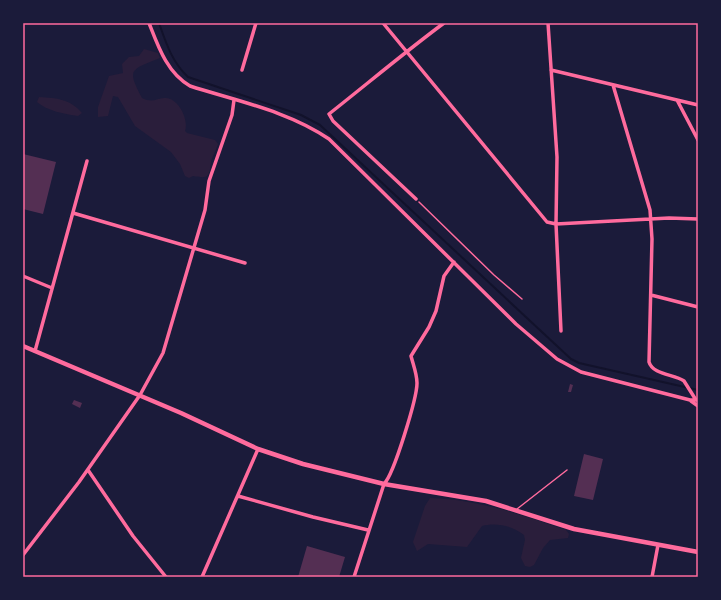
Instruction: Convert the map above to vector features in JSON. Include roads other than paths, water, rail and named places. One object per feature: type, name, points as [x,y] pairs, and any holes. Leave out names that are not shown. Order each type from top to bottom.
[{"type":"street","points":[[149,23],[163,57],[181,81],[190,86],[303,123],[329,139],[516,324],[557,359],[582,372],[690,400],[697,400]]},
{"type":"street","points":[[242,70],[256,23]]},
{"type":"street","points":[[383,23],[547,222],[556,224],[669,218],[698,219]]},
{"type":"street","points":[[416,199],[333,121],[329,114],[388,68],[406,51],[444,23]]},
{"type":"street","points":[[548,23],[557,157],[556,224],[561,331]]},
{"type":"street","points":[[551,70],[698,105]]},
{"type":"street","points":[[613,84],[650,210],[652,239],[650,367],[684,381],[697,400]]},
{"type":"street","points":[[23,555],[88,470],[140,396],[164,353],[205,210],[209,181],[232,115],[234,100]]},
{"type":"street","points":[[677,100],[698,140]]},
{"type":"street","points":[[35,351],[87,161]]},
{"type":"street","points":[[73,213],[245,263]]},
{"type":"street","points":[[354,577],[368,530],[384,484],[389,479],[394,465],[416,395],[417,382],[411,356],[429,327],[436,311],[444,276],[454,262]]},
{"type":"street","points":[[23,276],[52,288]]},
{"type":"street","points":[[651,295],[698,307]]},
{"type":"street","points":[[23,346],[258,448],[303,464],[384,484],[486,501],[574,529],[698,552]]},
{"type":"street","points":[[690,400],[698,406]]},
{"type":"street","points":[[202,577],[258,448]]},
{"type":"street","points":[[88,470],[133,536],[166,577]]},
{"type":"street","points":[[238,496],[313,517],[368,530]]},
{"type":"street","points":[[652,577],[658,545]]},
{"type":"lane","points":[[516,510],[567,470]]},
{"type":"waterway","points":[[159,23],[174,59],[188,77],[301,115],[320,125],[571,359],[579,363],[698,390]]}]
